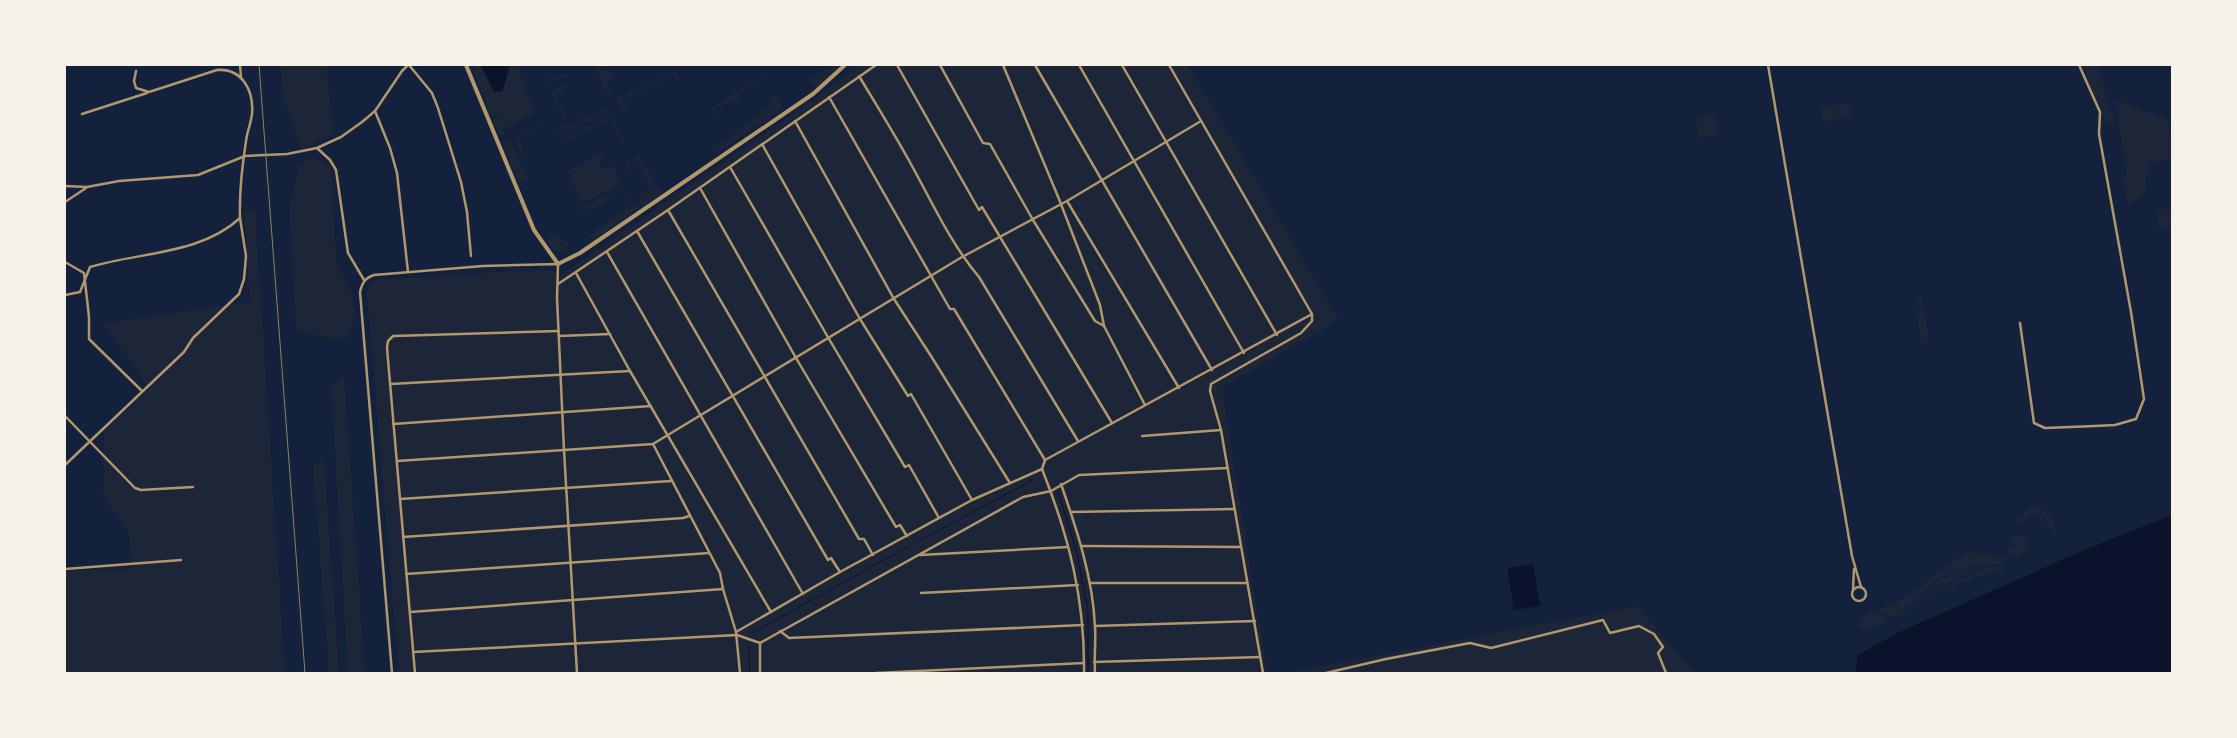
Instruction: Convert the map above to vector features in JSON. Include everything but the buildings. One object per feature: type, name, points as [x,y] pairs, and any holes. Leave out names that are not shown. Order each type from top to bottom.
[{"type":"street","points":[[240,65],[241,77]]},
{"type":"street","points":[[65,186],[87,188],[119,181],[198,175],[244,156],[287,154],[317,148],[341,137],[375,111],[408,65],[432,93],[438,108],[461,182],[468,212],[471,256]]},
{"type":"street","points":[[466,65],[534,230],[558,264],[562,412],[577,673]]},
{"type":"street","points":[[392,673],[360,292],[364,280],[374,275],[408,272],[483,266],[558,264],[580,253],[716,162],[813,94],[845,65]]},
{"type":"street","points":[[558,284],[876,65]]},
{"type":"street","points":[[897,65],[979,210],[982,207],[1112,423]]},
{"type":"street","points":[[940,65],[983,143],[990,144],[1033,220],[1095,321],[1104,326]]},
{"type":"street","points":[[1003,65],[1059,199],[1100,305],[1104,326],[1145,405]]},
{"type":"street","points":[[1034,65],[1212,370]]},
{"type":"street","points":[[1079,65],[1244,353]]},
{"type":"street","points":[[1122,65],[1277,335]]},
{"type":"street","points":[[1169,65],[1312,314],[1312,321],[1301,333],[1211,384],[1210,391],[1221,430],[1263,673]]},
{"type":"street","points":[[1768,65],[1854,568],[1861,587],[1866,594],[1861,601],[1852,598],[1854,568]]},
{"type":"street","points":[[2020,323],[2034,423],[2045,428],[2115,425],[2136,419],[2144,399],[2131,312],[2099,134],[2100,112],[2079,65]]},
{"type":"street","points":[[65,465],[184,352],[193,338],[239,294],[244,279],[246,256],[240,218],[239,193],[252,105],[250,91],[241,77],[229,70],[217,70],[82,114]]},
{"type":"street","points":[[136,71],[134,81],[136,88],[149,92]]},
{"type":"street","points":[[859,76],[962,257],[979,277],[1078,441]]},
{"type":"street","points":[[829,97],[930,277],[950,309],[954,309],[1045,460]]},
{"type":"street","points":[[375,111],[398,173],[408,272]]},
{"type":"street","points":[[794,121],[894,299],[932,356],[1010,483]]},
{"type":"street","points":[[397,461],[652,444],[829,339],[962,257],[1060,205],[1201,121]]},
{"type":"street","points":[[762,144],[860,320],[908,396],[911,394],[972,500]]},
{"type":"street","points":[[317,148],[330,160],[336,170],[348,253],[364,280]]},
{"type":"street","points":[[730,167],[905,467],[909,465],[940,518]]},
{"type":"street","points":[[65,202],[87,188]]},
{"type":"street","points":[[700,188],[796,358],[896,527],[900,525],[907,536]]},
{"type":"street","points":[[1067,201],[1178,388]]},
{"type":"street","points":[[668,210],[858,539],[864,539],[873,555]]},
{"type":"street","points":[[65,295],[80,292],[90,267],[207,240],[231,226],[240,218]]},
{"type":"street","points":[[638,230],[828,560],[831,558],[840,572]]},
{"type":"street","points":[[607,252],[803,594]]},
{"type":"street","points":[[65,262],[84,273],[89,317],[89,339],[142,392]]},
{"type":"street","points":[[576,273],[630,371],[771,612]]},
{"type":"street","points":[[1084,673],[1083,625],[1078,585],[1059,512],[1042,469],[1045,460],[1277,335],[1312,314]]},
{"type":"street","points":[[415,673],[387,348],[388,341],[393,336],[559,331]]},
{"type":"street","points":[[559,336],[610,334]]},
{"type":"street","points":[[390,384],[630,371]]},
{"type":"street","points":[[394,424],[651,406]]},
{"type":"street","points":[[65,416],[135,488],[141,490],[193,487]]},
{"type":"street","points":[[1142,436],[1221,430]]},
{"type":"street","points":[[652,444],[720,573],[737,634],[740,673]]},
{"type":"street","points":[[760,643],[1023,497],[1051,491],[1079,475],[1228,468]]},
{"type":"street","points":[[737,634],[840,572],[972,500],[1042,469]]},
{"type":"street","points":[[400,499],[671,480]]},
{"type":"street","points":[[1061,484],[1081,546],[1090,583],[1095,626],[1095,673]]},
{"type":"street","points":[[1071,512],[1234,509]]},
{"type":"street","points":[[403,536],[569,526],[689,516]]},
{"type":"street","points":[[1081,546],[1241,547]]},
{"type":"street","points":[[918,555],[1068,547]]},
{"type":"street","points":[[406,574],[709,554]]},
{"type":"street","points":[[65,570],[181,560]]},
{"type":"street","points":[[1090,583],[1247,583]]},
{"type":"street","points":[[921,593],[1078,585]]},
{"type":"street","points":[[1853,589],[1861,587]]},
{"type":"street","points":[[410,612],[723,589]]},
{"type":"street","points":[[1326,673],[1470,642],[1491,648],[1603,620],[1610,633],[1639,626],[1654,634],[1663,646],[1658,653],[1666,673]]},
{"type":"street","points":[[1095,626],[1255,621]]},
{"type":"street","points":[[780,631],[789,638],[1083,625]]},
{"type":"street","points":[[413,652],[737,634],[760,643]]},
{"type":"street","points":[[760,643],[760,673]]},
{"type":"street","points":[[1094,662],[1260,657]]},
{"type":"street","points":[[876,673],[1084,663]]},
{"type":"shaded area","points":[[326,65],[334,134],[301,149],[283,98],[281,66]]},
{"type":"shaded area","points":[[471,65],[516,65],[515,69],[518,68],[526,86],[524,87],[536,112],[504,129],[506,134],[499,135],[492,120],[505,113],[491,116]]},
{"type":"shaded area","points":[[480,65],[510,65],[503,90],[500,92],[494,91]]},
{"type":"shaded area","points":[[594,65],[598,65],[601,71],[617,75],[606,82],[612,95],[609,97]]},
{"type":"shaded area","points":[[841,65],[817,88],[810,83],[808,78]]},
{"type":"shaded area","points":[[858,65],[1188,65],[1339,320],[1222,388],[1265,660],[1270,673],[399,673],[367,294],[369,286],[375,280],[540,269],[550,271],[559,276],[817,97]]},
{"type":"shaded area","points":[[2081,65],[2097,65],[2116,125],[2106,123]]},
{"type":"shaded area","points":[[676,72],[679,76],[679,84],[674,74],[622,100],[628,112],[622,113],[617,101],[618,99]]},
{"type":"shaded area","points":[[562,74],[569,86],[555,94],[567,119],[565,122],[551,92],[567,84],[563,76],[548,83],[546,80]]},
{"type":"shaded area","points":[[764,77],[765,79],[740,91],[742,96],[715,109],[720,119],[718,120],[713,109],[715,105],[738,90]]},
{"type":"shaded area","points":[[774,96],[778,97],[781,105],[780,109],[717,154],[715,153],[712,148],[713,144],[721,144],[772,104],[770,100]]},
{"type":"shaded area","points":[[2115,99],[2168,119],[2172,159],[2149,163],[2150,173],[2145,174],[2147,192],[2127,205],[2123,176],[2127,176]]},
{"type":"shaded area","points":[[1850,102],[1852,116],[1823,122],[1820,108]]},
{"type":"shaded area","points":[[604,106],[608,110],[593,117],[594,119],[590,121],[588,118],[575,125],[576,128],[572,129],[571,126],[559,132],[557,128],[569,122],[571,125],[579,121],[584,115],[585,118],[601,110],[600,107]]},
{"type":"shaded area","points":[[1715,114],[1719,135],[1699,138],[1696,118]]},
{"type":"shaded area","points":[[610,117],[613,119],[626,145],[623,147],[610,120],[557,146],[557,143]]},
{"type":"shaded area","points":[[543,122],[544,124],[519,137],[527,166],[515,139],[516,136]]},
{"type":"shaded area","points":[[510,139],[529,180],[519,183],[503,144],[504,141]]},
{"type":"shaded area","points":[[601,153],[604,159],[599,162],[602,169],[613,165],[621,184],[582,203],[567,171]]},
{"type":"shaded area","points":[[311,157],[331,165],[336,262],[352,293],[356,317],[344,341],[296,331],[289,208],[299,167]]},
{"type":"shaded area","points":[[637,157],[641,158],[656,185],[651,187],[637,160],[628,164],[631,170],[628,172],[625,163]]},
{"type":"shaded area","points":[[657,186],[663,193],[644,206],[638,200],[641,198],[639,195]]},
{"type":"shaded area","points":[[623,187],[629,197],[628,200],[622,190],[607,197],[608,200],[581,213],[581,208]]},
{"type":"shaded area","points":[[635,202],[639,208],[593,242],[589,235]]},
{"type":"shaded area","points":[[2172,208],[2172,229],[2159,231],[2156,210]]},
{"type":"shaded area","points":[[255,210],[285,673],[65,673],[65,571],[132,569],[129,532],[103,496],[104,431],[149,389],[104,323],[250,302],[244,211]]},
{"type":"shaded area","points":[[559,234],[563,240],[568,242],[566,253],[554,249],[546,240]]},
{"type":"shaded area","points":[[1922,295],[1929,342],[1921,344],[1917,313],[1923,312],[1922,309],[1918,309],[1916,296]]},
{"type":"shaded area","points":[[344,375],[365,673],[348,673],[331,386]]},
{"type":"shaded area","points":[[324,461],[339,673],[329,673],[313,465]]},
{"type":"shaded area","points":[[2036,505],[2043,520],[2040,521],[2036,513],[2023,519],[2025,524],[2022,525],[2016,518]]},
{"type":"shaded area","points":[[2039,506],[2055,524],[2054,538]]},
{"type":"shaded area","points":[[2172,515],[2172,673],[1855,673],[1858,655],[1897,633],[2084,550]]},
{"type":"shaded area","points":[[2023,534],[2030,549],[2015,556],[2008,554],[2009,547],[2017,546],[2017,544],[2009,545],[2010,538]]},
{"type":"shaded area","points":[[1966,552],[2005,557],[2005,564],[1970,566],[1935,580],[1915,601],[1891,617],[1876,611],[1905,598]]},
{"type":"shaded area","points":[[1533,564],[1540,606],[1514,610],[1507,568]]},
{"type":"shaded area","points":[[1989,567],[2004,567],[2004,570],[1987,573],[1964,582],[1930,597],[1905,613],[1893,618],[1939,590]]},
{"type":"shaded area","points":[[1980,568],[1934,589],[1921,599],[1939,581],[1964,571]]},
{"type":"shaded area","points":[[1637,606],[1695,673],[1284,673]]},
{"type":"shaded area","points":[[1872,612],[1888,619],[1870,630],[1859,628],[1859,619]]},
{"type":"waterway","points":[[917,542],[1033,480]]},
{"type":"waterway","points":[[1058,491],[1076,549],[1088,610],[1088,673]]},
{"type":"waterway","points":[[752,633],[909,546]]},
{"type":"waterway","points":[[749,646],[750,673]]},
{"type":"railway","points":[[259,65],[305,673]]}]
